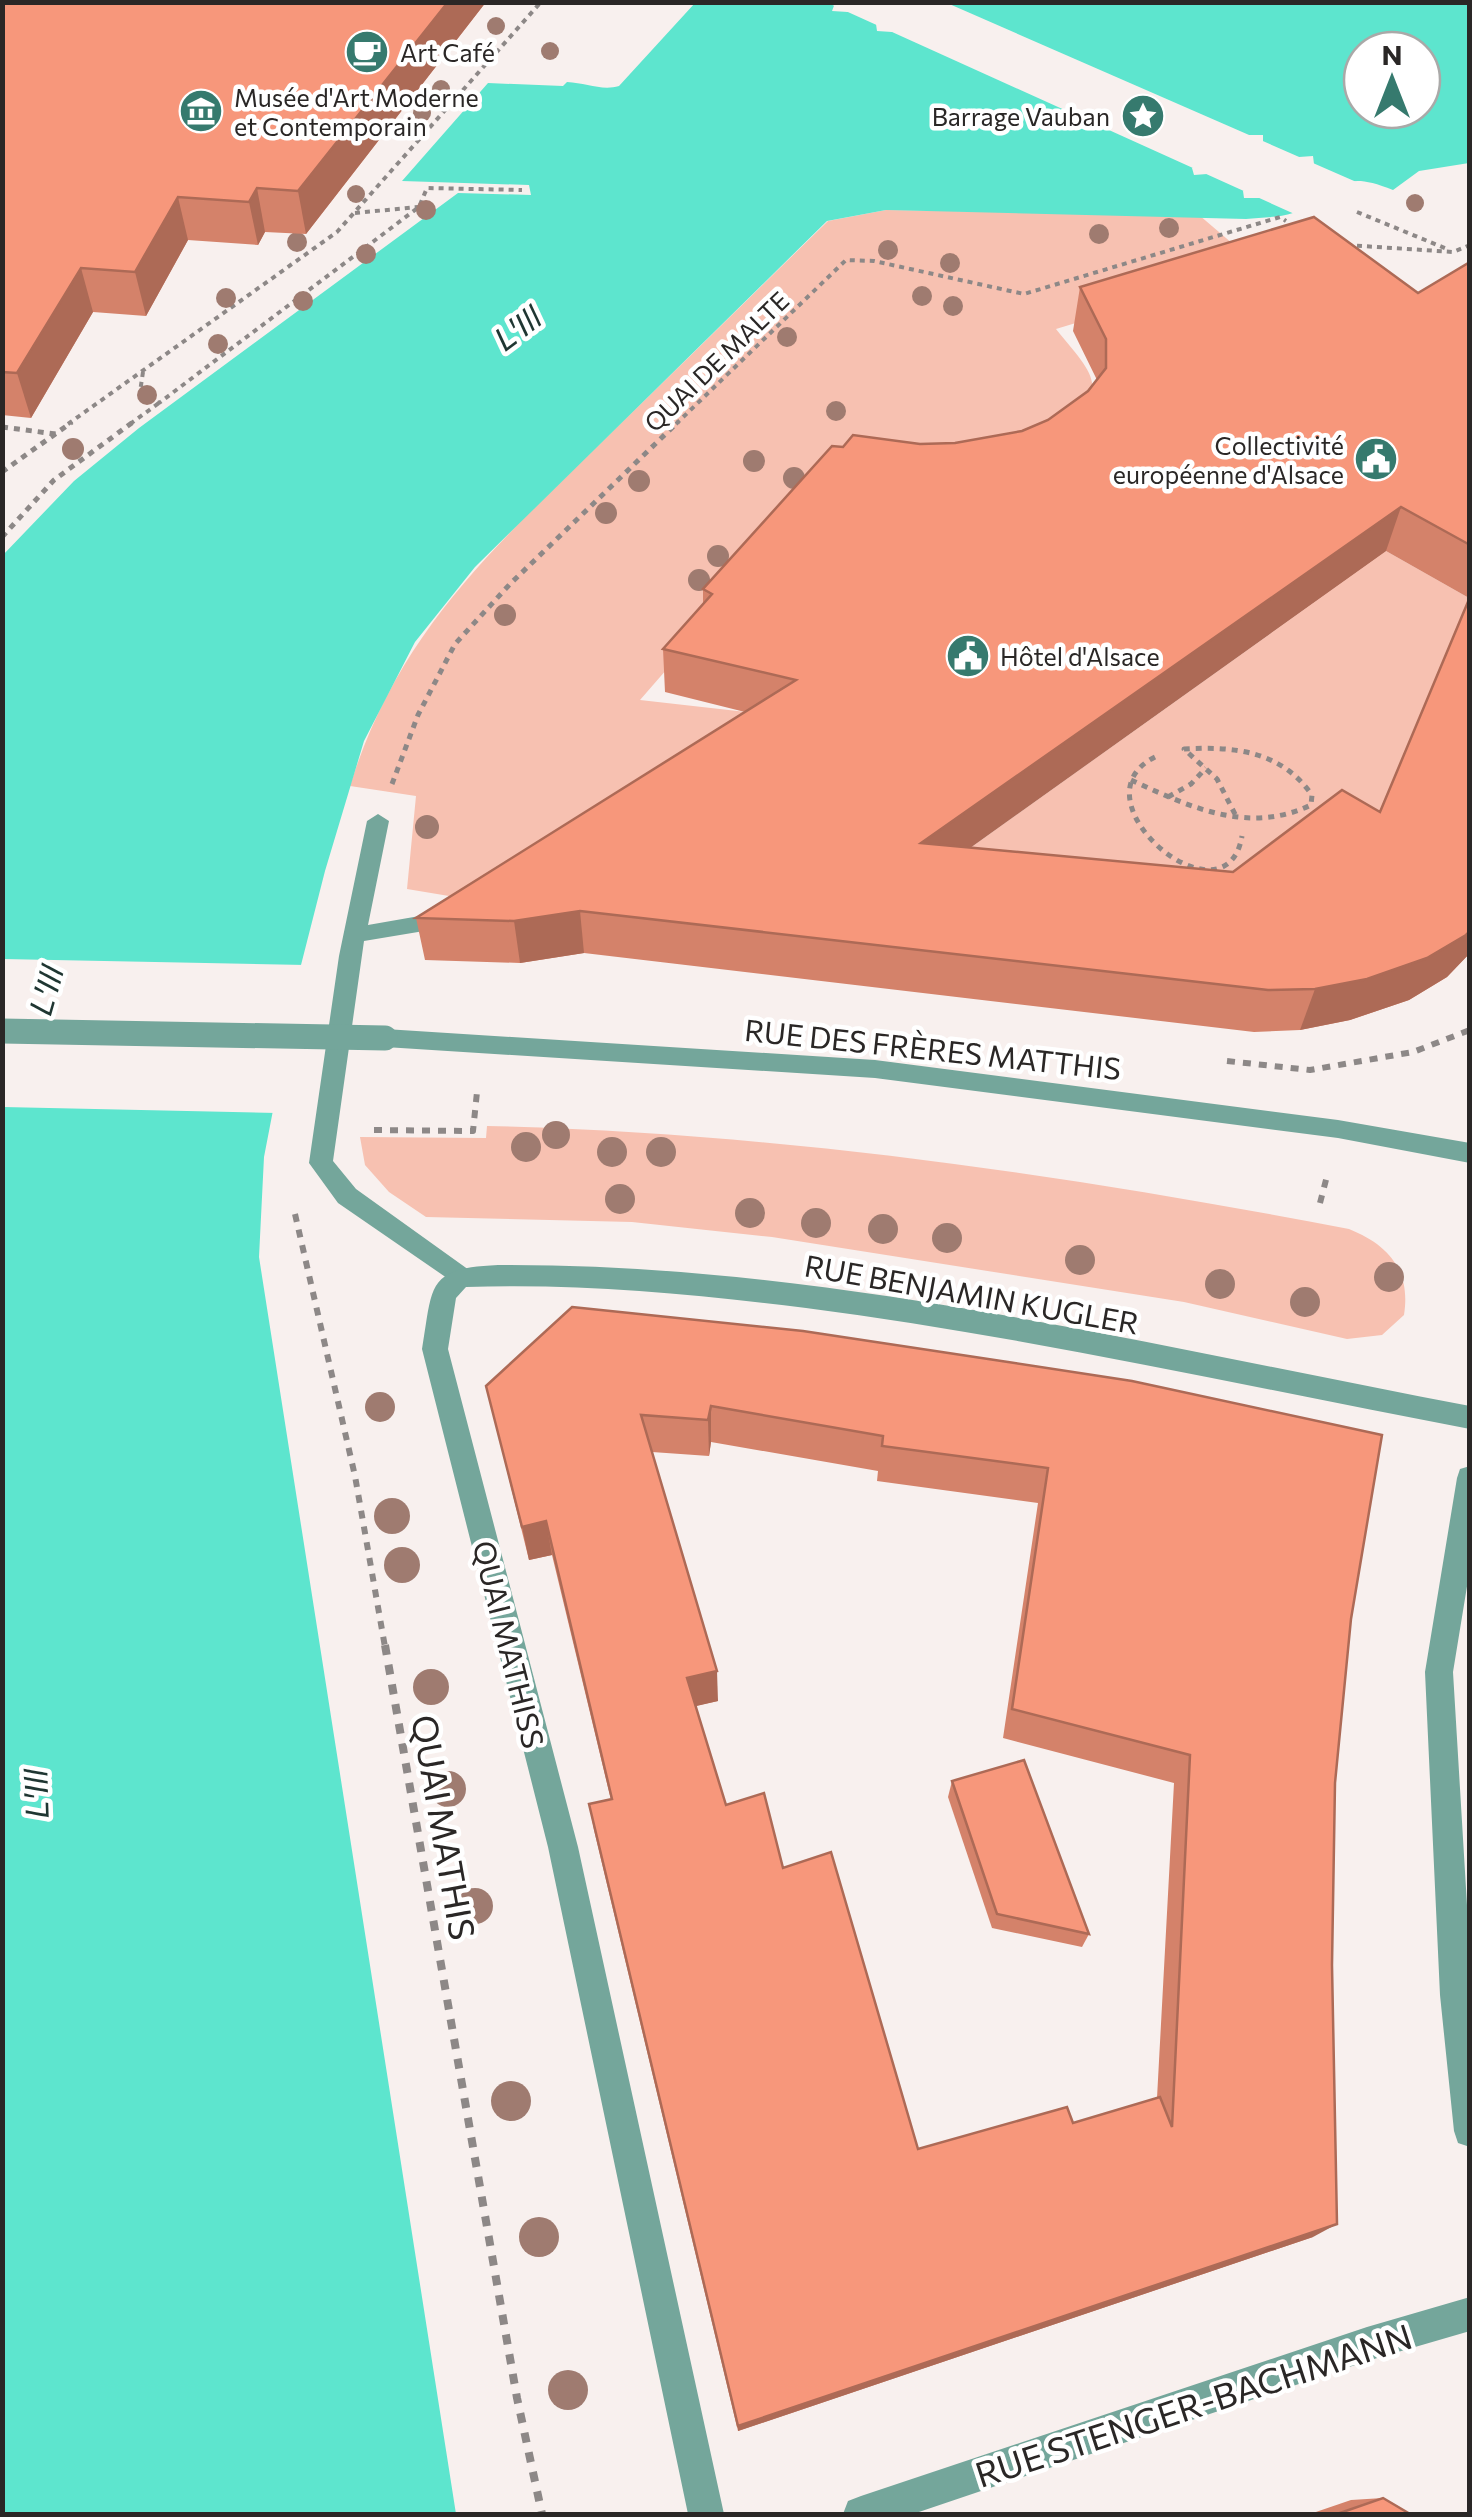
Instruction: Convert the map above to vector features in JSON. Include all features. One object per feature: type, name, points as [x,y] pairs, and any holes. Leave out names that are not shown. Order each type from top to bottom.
[{"type":"street","points":[[378,821],[354,935],[321,1163],[347,1196],[460,1277]]},
{"type":"street","points":[[354,935],[450,919]]},
{"type":"street","name":"RUE DES FRÈRES MATTHIS","points":[[2,1031],[386,1038],[875,1068],[1338,1129],[1470,1153]]},
{"type":"street","name":"RUE BENJAMIN KUGLER","points":[[460,1277],[636,1278],[954,1317],[1470,1418]]},
{"type":"street","name":"QUAI MATHISS","points":[[460,1277],[444,1294],[435,1350],[562,1847],[706,2514]]},
{"type":"street","points":[[1470,1478],[1439,1672],[1456,1995],[1470,2131]]},
{"type":"street","name":"RUE STENGER-BACHMANN","points":[[861,2514],[1470,2314]]},
{"type":"path","points":[[2,472],[337,232],[541,2]]},
{"type":"path","points":[[2,537],[54,480],[419,207],[427,188],[522,190]]},
{"type":"path","points":[[354,213],[419,207]]},
{"type":"path","points":[[1357,212],[1453,252]]},
{"type":"path","name":"QUAI DE MALTE","points":[[378,821],[418,715],[456,644],[510,584],[846,260],[874,261],[1024,294],[1280,217],[1286,220]]},
{"type":"path","points":[[1345,245],[1453,252],[1470,245]]},
{"type":"path","points":[[143,372],[140,392],[159,403]]},
{"type":"path","points":[[2,427],[57,434]]},
{"type":"path","points":[[1131,780],[1166,798],[1237,818],[1297,814],[1311,805],[1312,795],[1294,772],[1263,755],[1225,747],[1184,749],[1218,779],[1237,818]]},
{"type":"path","points":[[1155,757],[1141,764],[1131,780],[1130,798],[1144,839],[1162,854],[1189,867],[1224,868],[1240,854],[1242,836]]},
{"type":"path","points":[[1166,798],[1191,784],[1206,768]]},
{"type":"path","points":[[366,1130],[473,1130]]},
{"type":"path","name":"QUAI MATHIS","points":[[294,1206],[356,1476],[514,2378],[542,2514]]},
{"type":"shaded area","points":[[886,210],[1199,215],[1260,267],[1056,329],[1091,378],[1091,402],[1078,437],[840,470],[640,700],[773,715],[473,900],[407,889],[416,796],[350,786],[395,681],[424,635],[490,553],[828,221]]},
{"type":"shaded area","points":[[1386,551],[1469,598],[1364,855],[1331,896],[917,886]]},
{"type":"shaded area","points":[[487,1126],[596,1130],[812,1147],[1027,1174],[1349,1229],[1375,1243],[1394,1262],[1404,1285],[1404,1315],[1382,1335],[1347,1339],[1184,1302],[772,1237],[632,1222],[426,1217],[389,1192],[365,1165],[360,1137],[486,1138]]},
{"type":"water","name":"L'Ill","points":[[695,3],[835,3],[832,11],[848,12],[868,3],[920,3],[876,24],[877,31],[892,32],[949,3],[1469,3],[1469,163],[1419,171],[1393,190],[1373,183],[1347,182],[1293,213],[1246,219],[886,210],[827,221],[475,567],[415,642],[364,741],[301,965],[264,1157],[259,1257],[456,2514],[3,2514],[2,556],[74,481],[139,428],[458,193],[531,195],[529,185],[402,181],[488,83],[563,86],[567,82],[619,86]],"holes":[[[1249,135],[1263,135],[1263,141],[1207,174],[1194,175],[1192,168]],[[1313,156],[1314,164],[1259,198],[1244,198],[1243,191],[1299,157]]]},
{"type":"pier","name":"Barrage Vauban","points":[[840,2],[838,7],[856,2],[925,2],[883,26],[891,27],[947,3],[1361,184],[1299,216],[828,3]]},
{"type":"pier","points":[[3,959],[306,965],[277,1113],[3,1107]]},
{"type":"building","name":"Musée d'Art Moderne et Contemporain","points":[[2,2],[448,2],[298,191],[257,188],[249,202],[178,197],[135,272],[81,268],[17,373],[2,372]]},
{"type":"building","name":"Hôtel d'Alsace","points":[[1314,217],[1418,293],[1470,262],[1470,545],[1401,507],[921,843],[1233,872],[1342,790],[1380,812],[1470,597],[1470,931],[1466,935],[1427,958],[1367,979],[1315,989],[1268,990],[580,911],[514,921],[416,918],[796,680],[663,649],[712,594],[703,589],[832,446],[843,447],[853,435],[920,444],[955,443],[1022,431],[1048,420],[1088,391],[1106,368],[1106,339],[1080,287]]},
{"type":"building","points":[[572,1307],[803,1331],[1132,1381],[1382,1435],[1351,1619],[1335,1783],[1332,1965],[1337,2224],[738,2426],[589,1804],[612,1799],[546,1521],[522,1527],[486,1386]],"holes":[[[711,1406],[883,1436],[882,1446],[1048,1468],[1012,1709],[1190,1755],[1172,2127],[1160,2097],[1073,2123],[1067,2107],[918,2149],[831,1852],[783,1868],[764,1793],[726,1805],[687,1678],[717,1671],[641,1415],[708,1420]]]},
{"type":"building","points":[[1024,1760],[1089,1934],[997,1914],[952,1781]]},
{"type":"building","points":[[1383,2498],[1410,2514],[1337,2514]]},
{"type":"place","name":"Art Café","points":[[367,52]]},
{"type":"place","name":"Musée d'Art Moderne et Contemporain","points":[[201,111]]},
{"type":"place","name":"Barrage Vauban","points":[[1143,116]]},
{"type":"place","name":"Collectivité européenne d'Alsace","points":[[1376,459]]},
{"type":"place","name":"Hôtel d'Alsace","points":[[968,656]]}]
